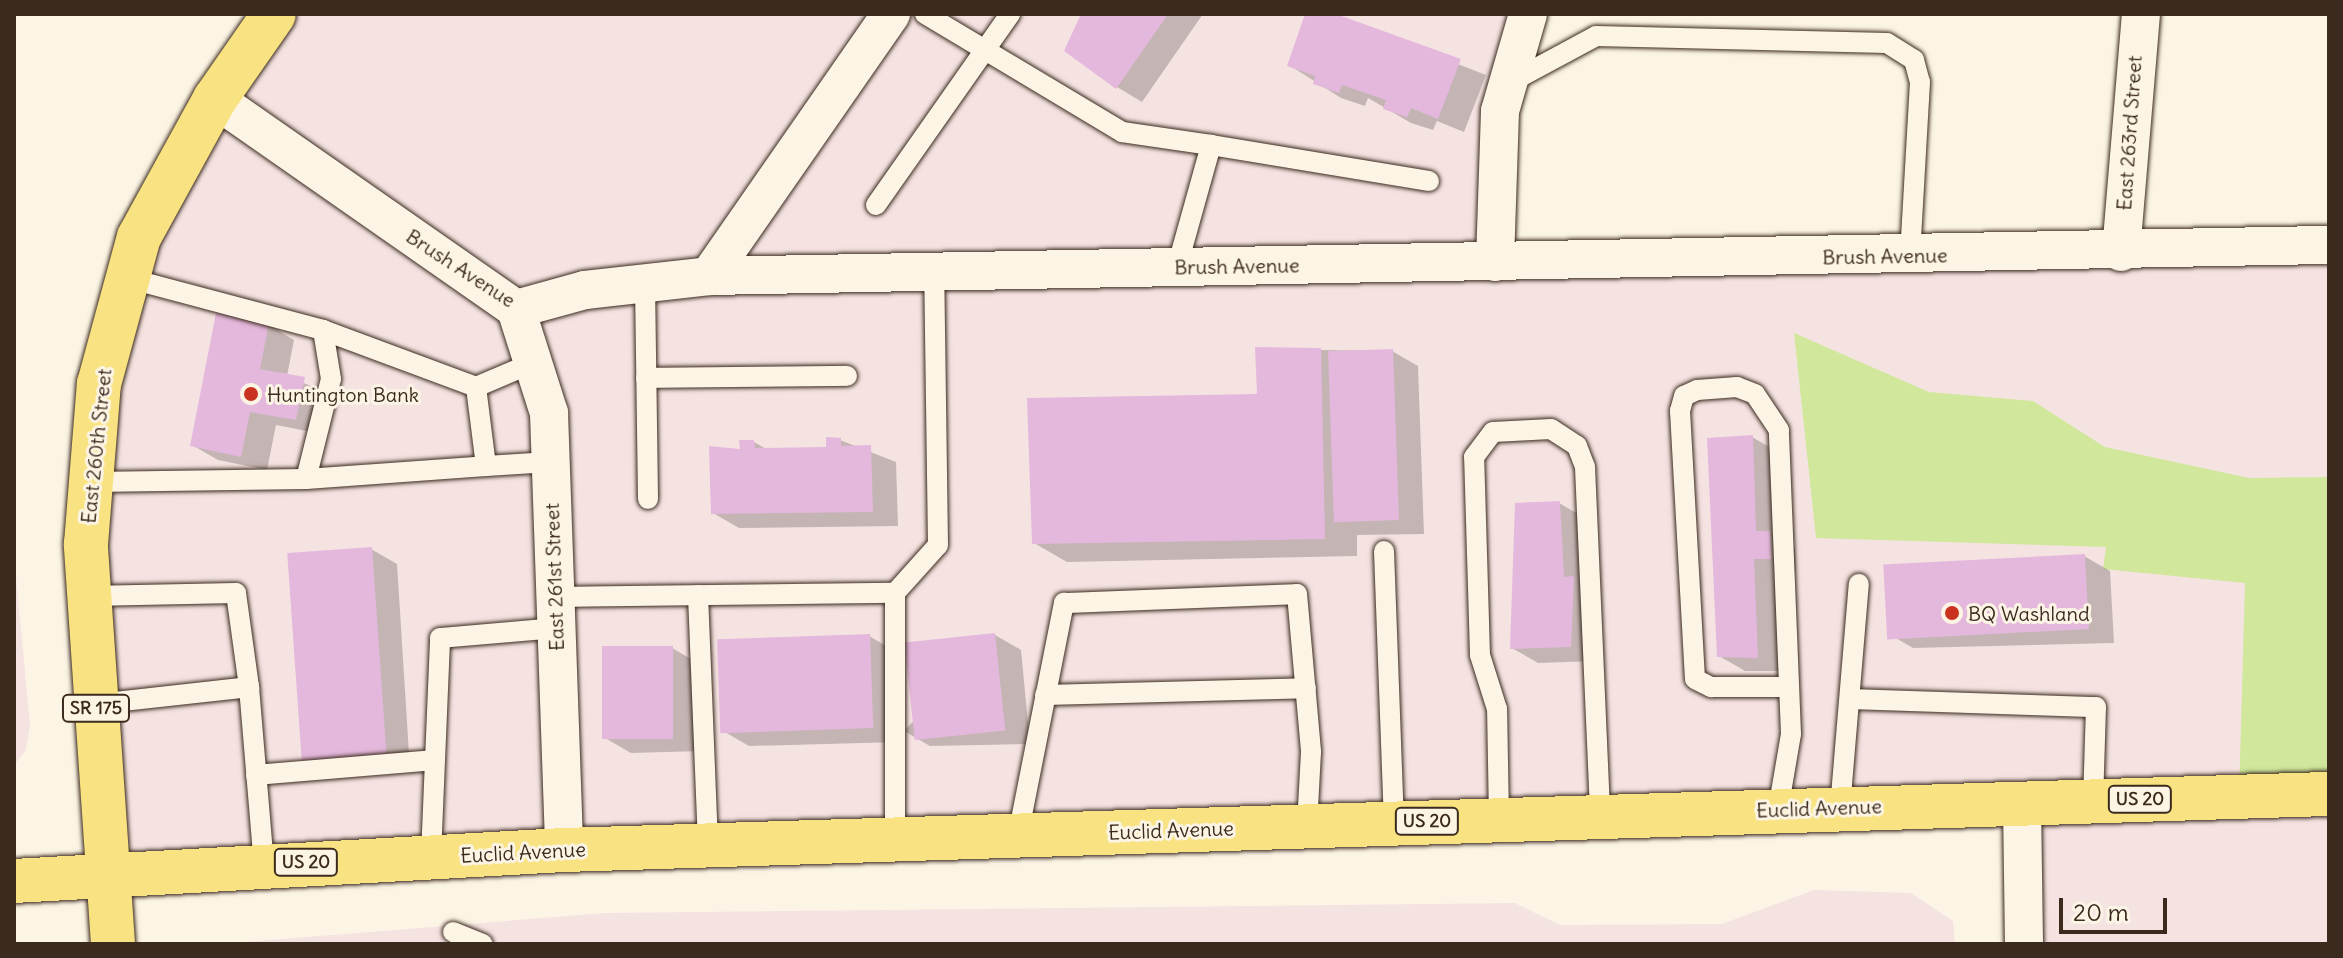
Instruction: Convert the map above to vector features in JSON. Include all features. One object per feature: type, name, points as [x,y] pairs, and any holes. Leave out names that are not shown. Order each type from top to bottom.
[{"type":"main road","name":"East 260th Street","points":[[103,871],[89,596],[91,482],[99,384],[139,237],[215,99],[274,14]]},
{"type":"main road","name":"Euclid Avenue","points":[[14,881],[103,871],[564,850],[2329,794]]},
{"type":"main road","name":"SR 175","points":[[103,871],[113,944]]},
{"type":"street","points":[[709,276],[891,14]]},
{"type":"street","points":[[1495,262],[1507,84],[1528,14]]},
{"type":"street","name":"East 263rd Street","points":[[2121,252],[2141,14]]},
{"type":"street","name":"Brush Avenue","points":[[215,99],[516,309],[645,283],[709,276],[2121,252],[2329,245]]},
{"type":"street","name":"East 261st Street","points":[[516,309],[537,361],[550,462],[564,850]]},
{"type":"street","points":[[2022,802],[2024,944]]},
{"type":"lane","points":[[925,14],[1122,132],[1429,181]]},
{"type":"lane","points":[[876,205],[1010,14]]},
{"type":"lane","points":[[1507,84],[1596,36],[1887,43],[1914,60],[1920,82],[1910,255]]},
{"type":"lane","points":[[1177,267],[1211,145]]},
{"type":"lane","points":[[895,839],[895,593],[938,545],[934,272]]},
{"type":"lane","points":[[128,278],[323,330],[476,387],[537,361]]},
{"type":"lane","points":[[645,283],[648,499]]},
{"type":"lane","points":[[306,479],[331,379],[323,330]]},
{"type":"lane","points":[[646,378],[847,376]]},
{"type":"lane","points":[[476,387],[486,466]]},
{"type":"lane","points":[[1778,810],[1791,734],[1779,430],[1755,394],[1737,387],[1697,390],[1684,396],[1680,411],[1695,679],[1711,687],[1789,687]]},
{"type":"lane","points":[[1499,819],[1497,709],[1480,655],[1474,457],[1493,432],[1551,429],[1577,446],[1585,467],[1600,816]]},
{"type":"lane","points":[[91,482],[306,479],[550,462]]},
{"type":"lane","points":[[1384,551],[1394,823]]},
{"type":"lane","points":[[1840,808],[1852,699],[1859,584]]},
{"type":"lane","points":[[89,596],[236,593],[249,687],[264,864]]},
{"type":"lane","points":[[431,856],[440,638],[555,612],[698,595],[895,593]]},
{"type":"lane","points":[[1018,835],[1064,603],[1297,594],[1306,688],[1307,825]]},
{"type":"lane","points":[[698,595],[708,845]]},
{"type":"lane","points":[[96,704],[249,687]]},
{"type":"lane","points":[[1045,695],[1306,688]]},
{"type":"lane","points":[[1852,699],[2096,707],[2093,800]]},
{"type":"lane","points":[[256,775],[434,760]]},
{"type":"lane","points":[[453,932],[483,944]]},
{"type":"shaded area","points":[[274,14],[1528,14],[1495,261],[2329,245],[2329,477],[2249,479],[2329,795],[2329,944],[2024,944],[2022,803],[103,871],[86,544],[139,237]]},
{"type":"shaded area","points":[[14,557],[30,724],[26,750],[14,765]]},
{"type":"shaded area","points":[[1814,890],[1911,893],[1953,921],[1955,944],[219,944],[605,913],[1515,903],[1560,925],[1722,924]]},
{"type":"green space","points":[[1794,333],[1929,392],[2033,401],[2105,447],[2249,478],[2329,477],[2329,795],[2239,796],[2245,583],[2103,569],[2106,547],[1816,538]]},
{"type":"building","points":[[1081,14],[1168,14],[1116,89],[1064,51]]},
{"type":"building","points":[[1305,14],[1336,14],[1461,59],[1438,119],[1411,108],[1407,117],[1383,109],[1386,100],[1342,85],[1339,93],[1313,84],[1315,76],[1287,66]]},
{"type":"building","name":"Huntington Bank","points":[[216,313],[269,323],[260,369],[305,377],[296,420],[250,412],[241,457],[190,446]]},
{"type":"building","points":[[1255,347],[1321,348],[1325,539],[1032,544],[1027,398],[1257,394]]},
{"type":"building","points":[[1393,349],[1399,520],[1334,522],[1328,351]]},
{"type":"building","points":[[1753,435],[1756,531],[1770,531],[1771,559],[1754,559],[1758,658],[1717,657],[1707,438]]},
{"type":"building","points":[[826,437],[841,438],[841,446],[871,445],[873,512],[711,514],[709,446],[740,449],[739,440],[754,440],[755,448],[826,447]]},
{"type":"building","points":[[1560,501],[1564,577],[1574,576],[1571,647],[1510,649],[1515,503]]},
{"type":"building","points":[[372,547],[387,755],[302,761],[287,553]]},
{"type":"building","points":[[2085,554],[2089,629],[1887,639],[1883,565]]},
{"type":"building","points":[[995,633],[1005,730],[915,740],[904,643]]},
{"type":"building","points":[[870,634],[873,728],[720,733],[717,639]]},
{"type":"building","points":[[602,646],[673,646],[673,739],[602,739]]},
{"type":"place","name":"Huntington Bank","points":[[251,394]]},
{"type":"place","name":"BQ Washland","points":[[1952,613]]}]
